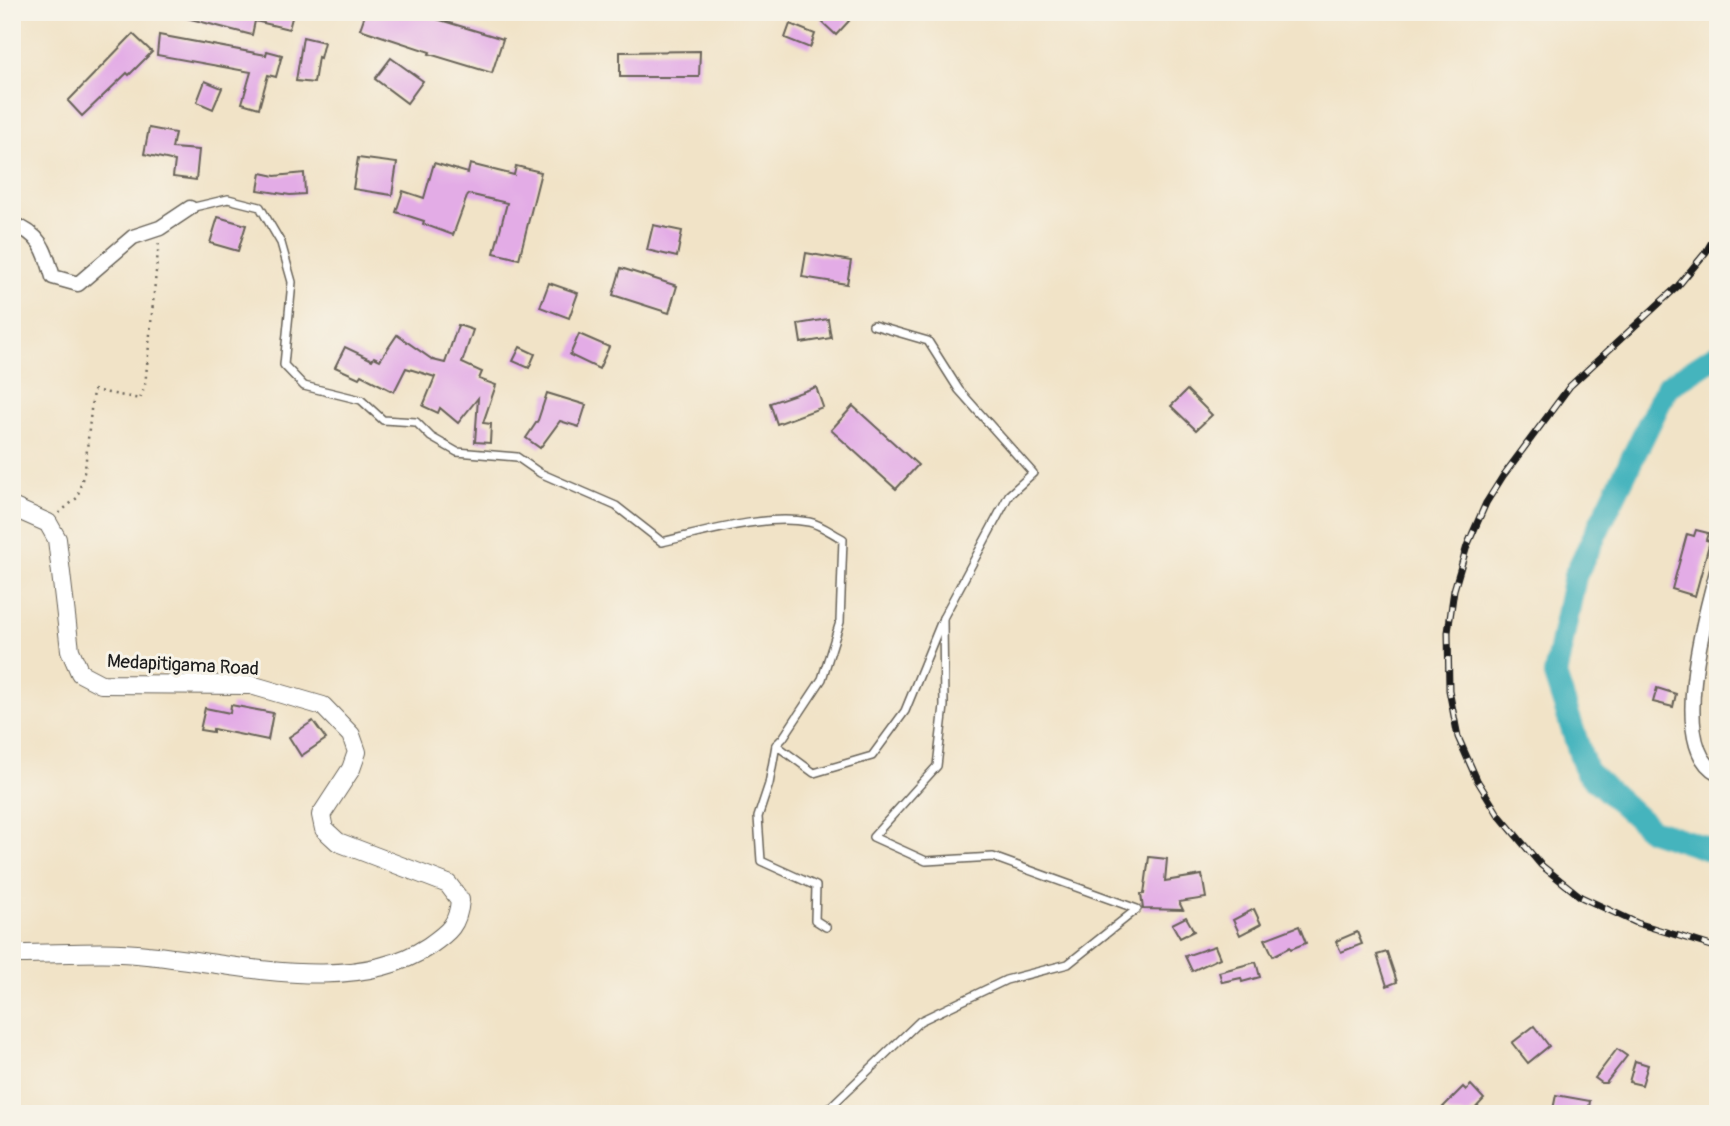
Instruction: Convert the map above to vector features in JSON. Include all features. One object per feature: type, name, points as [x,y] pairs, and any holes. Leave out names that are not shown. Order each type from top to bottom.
[{"type":"street","points":[[12,224],[24,228],[44,246],[53,277],[78,284],[133,237],[160,228],[191,208]]},
{"type":"street","points":[[12,507],[48,523]]},
{"type":"street","name":"Medapitigama Road","points":[[12,956],[145,954],[263,971],[351,973],[412,957],[446,934],[458,916],[460,900],[448,884],[338,842],[324,829],[321,815],[351,769],[357,752],[351,735],[323,706],[251,685],[101,684],[80,673],[69,650],[57,539],[48,523]]},
{"type":"street","points":[[1718,568],[1702,625],[1693,685],[1693,737],[1700,758],[1718,773]]},
{"type":"lane","points":[[191,208],[228,199],[260,207],[281,243],[292,282],[284,365],[303,386],[361,400],[383,420],[416,422],[431,437],[457,452],[517,457],[540,473],[616,506],[662,542],[746,523],[775,521],[810,522],[843,539],[841,622],[822,679],[776,745],[769,784],[758,817],[761,861],[816,886],[815,920],[826,926]]},
{"type":"lane","points":[[776,745],[814,773],[872,756],[905,712],[943,618],[1009,495],[1033,473],[959,390],[928,341],[873,325]]},
{"type":"lane","points":[[823,1114],[920,1021],[1006,980],[1068,964],[1136,909],[993,857],[926,861],[873,837],[937,766],[944,706],[943,618]]},
{"type":"path","points":[[48,523],[77,498],[85,469],[93,390],[140,399],[145,386],[160,228]]},
{"type":"building","points":[[179,12],[293,14],[289,29],[255,21],[252,35],[179,16]]},
{"type":"building","points":[[366,12],[428,12],[427,16],[503,39],[492,73],[360,29]]},
{"type":"building","points":[[829,12],[840,12],[849,21],[836,35],[821,21]]},
{"type":"building","points":[[790,24],[815,34],[810,48],[785,38]]},
{"type":"building","points":[[133,34],[152,52],[82,116],[68,101]]},
{"type":"building","points":[[159,35],[266,55],[267,51],[282,55],[276,77],[268,75],[259,108],[242,103],[251,72],[157,55]]},
{"type":"building","points":[[303,37],[324,42],[320,58],[318,57],[314,83],[296,81]]},
{"type":"building","points":[[700,51],[699,77],[620,77],[620,52]]},
{"type":"building","points":[[391,58],[423,81],[407,103],[375,79]]},
{"type":"building","points":[[205,81],[222,88],[213,109],[197,102]]},
{"type":"building","points":[[149,128],[175,133],[172,148],[199,150],[196,180],[173,177],[175,161],[144,154]]},
{"type":"building","points":[[358,158],[397,163],[392,195],[353,189]]},
{"type":"building","points":[[434,163],[468,173],[470,164],[514,175],[516,166],[541,172],[519,259],[494,253],[507,203],[468,194],[453,235],[423,224],[424,221],[396,212],[403,191],[424,198]]},
{"type":"building","points":[[261,173],[275,176],[304,173],[305,194],[290,195],[258,190]]},
{"type":"building","points":[[218,217],[246,225],[238,251],[210,243]]},
{"type":"building","points":[[653,225],[682,231],[677,257],[647,250]]},
{"type":"building","points":[[806,253],[851,261],[847,284],[802,277]]},
{"type":"building","points":[[621,268],[677,286],[669,313],[613,295]]},
{"type":"building","points":[[549,283],[578,293],[569,318],[540,307]]},
{"type":"building","points":[[828,319],[831,338],[801,343],[798,324]]},
{"type":"building","points":[[458,325],[473,330],[462,363],[482,372],[479,379],[496,385],[483,423],[491,424],[490,443],[475,442],[478,398],[458,423],[440,408],[438,413],[423,406],[435,377],[406,368],[394,392],[361,375],[359,378],[335,367],[345,347],[372,360],[374,357],[380,360],[397,335],[433,360],[445,363]]},
{"type":"building","points":[[579,334],[609,347],[599,369],[570,355]]},
{"type":"building","points":[[520,347],[535,354],[529,368],[513,361]]},
{"type":"building","points":[[816,387],[823,407],[777,424],[770,403]]},
{"type":"building","points":[[1187,390],[1212,415],[1196,430],[1171,406]]},
{"type":"building","points":[[547,393],[586,405],[579,427],[560,421],[540,448],[526,438],[538,420]]},
{"type":"building","points":[[853,406],[918,465],[896,489],[831,430]]},
{"type":"building","points":[[1696,530],[1708,533],[1706,540],[1710,541],[1695,596],[1672,589],[1687,534],[1694,536]]},
{"type":"building","points":[[1657,688],[1676,694],[1673,707],[1653,702]]},
{"type":"building","points":[[231,705],[273,713],[268,740],[213,729],[213,732],[200,730],[205,708],[230,713]]},
{"type":"building","points":[[313,721],[326,739],[301,756],[289,737]]},
{"type":"building","points":[[1149,857],[1167,859],[1165,881],[1202,875],[1206,898],[1179,902],[1183,910],[1143,909],[1141,894],[1144,894]]},
{"type":"building","points":[[1254,909],[1261,924],[1240,935],[1233,920]]},
{"type":"building","points":[[1186,917],[1194,931],[1180,938],[1172,924]]},
{"type":"building","points":[[1299,926],[1306,943],[1291,949],[1290,947],[1273,956],[1265,939]]},
{"type":"building","points":[[1357,932],[1362,944],[1341,952],[1336,941]]},
{"type":"building","points":[[1215,946],[1220,958],[1192,971],[1185,956]]},
{"type":"building","points":[[1387,952],[1397,982],[1387,986],[1377,955]]},
{"type":"building","points":[[1256,962],[1260,977],[1242,982],[1241,978],[1222,982],[1219,972]]},
{"type":"building","points":[[1534,1026],[1549,1046],[1528,1063],[1512,1043]]},
{"type":"building","points":[[1617,1049],[1627,1056],[1606,1083],[1602,1083],[1595,1078]]},
{"type":"building","points":[[1635,1061],[1648,1065],[1642,1085],[1629,1082]]},
{"type":"building","points":[[1471,1085],[1484,1099],[1470,1114],[1450,1114],[1443,1107],[1463,1087],[1466,1090]]},
{"type":"building","points":[[1556,1095],[1590,1101],[1588,1114],[1552,1114]]},
{"type":"waterway","points":[[1718,354],[1667,387],[1575,576],[1555,675],[1586,771],[1651,830],[1718,852]]},
{"type":"railway","points":[[1718,231],[1706,252],[1678,286],[1570,386],[1503,476],[1486,503],[1467,546],[1454,590],[1448,632],[1449,690],[1458,737],[1477,780],[1498,814],[1541,865],[1581,897],[1637,923],[1718,948]]}]
